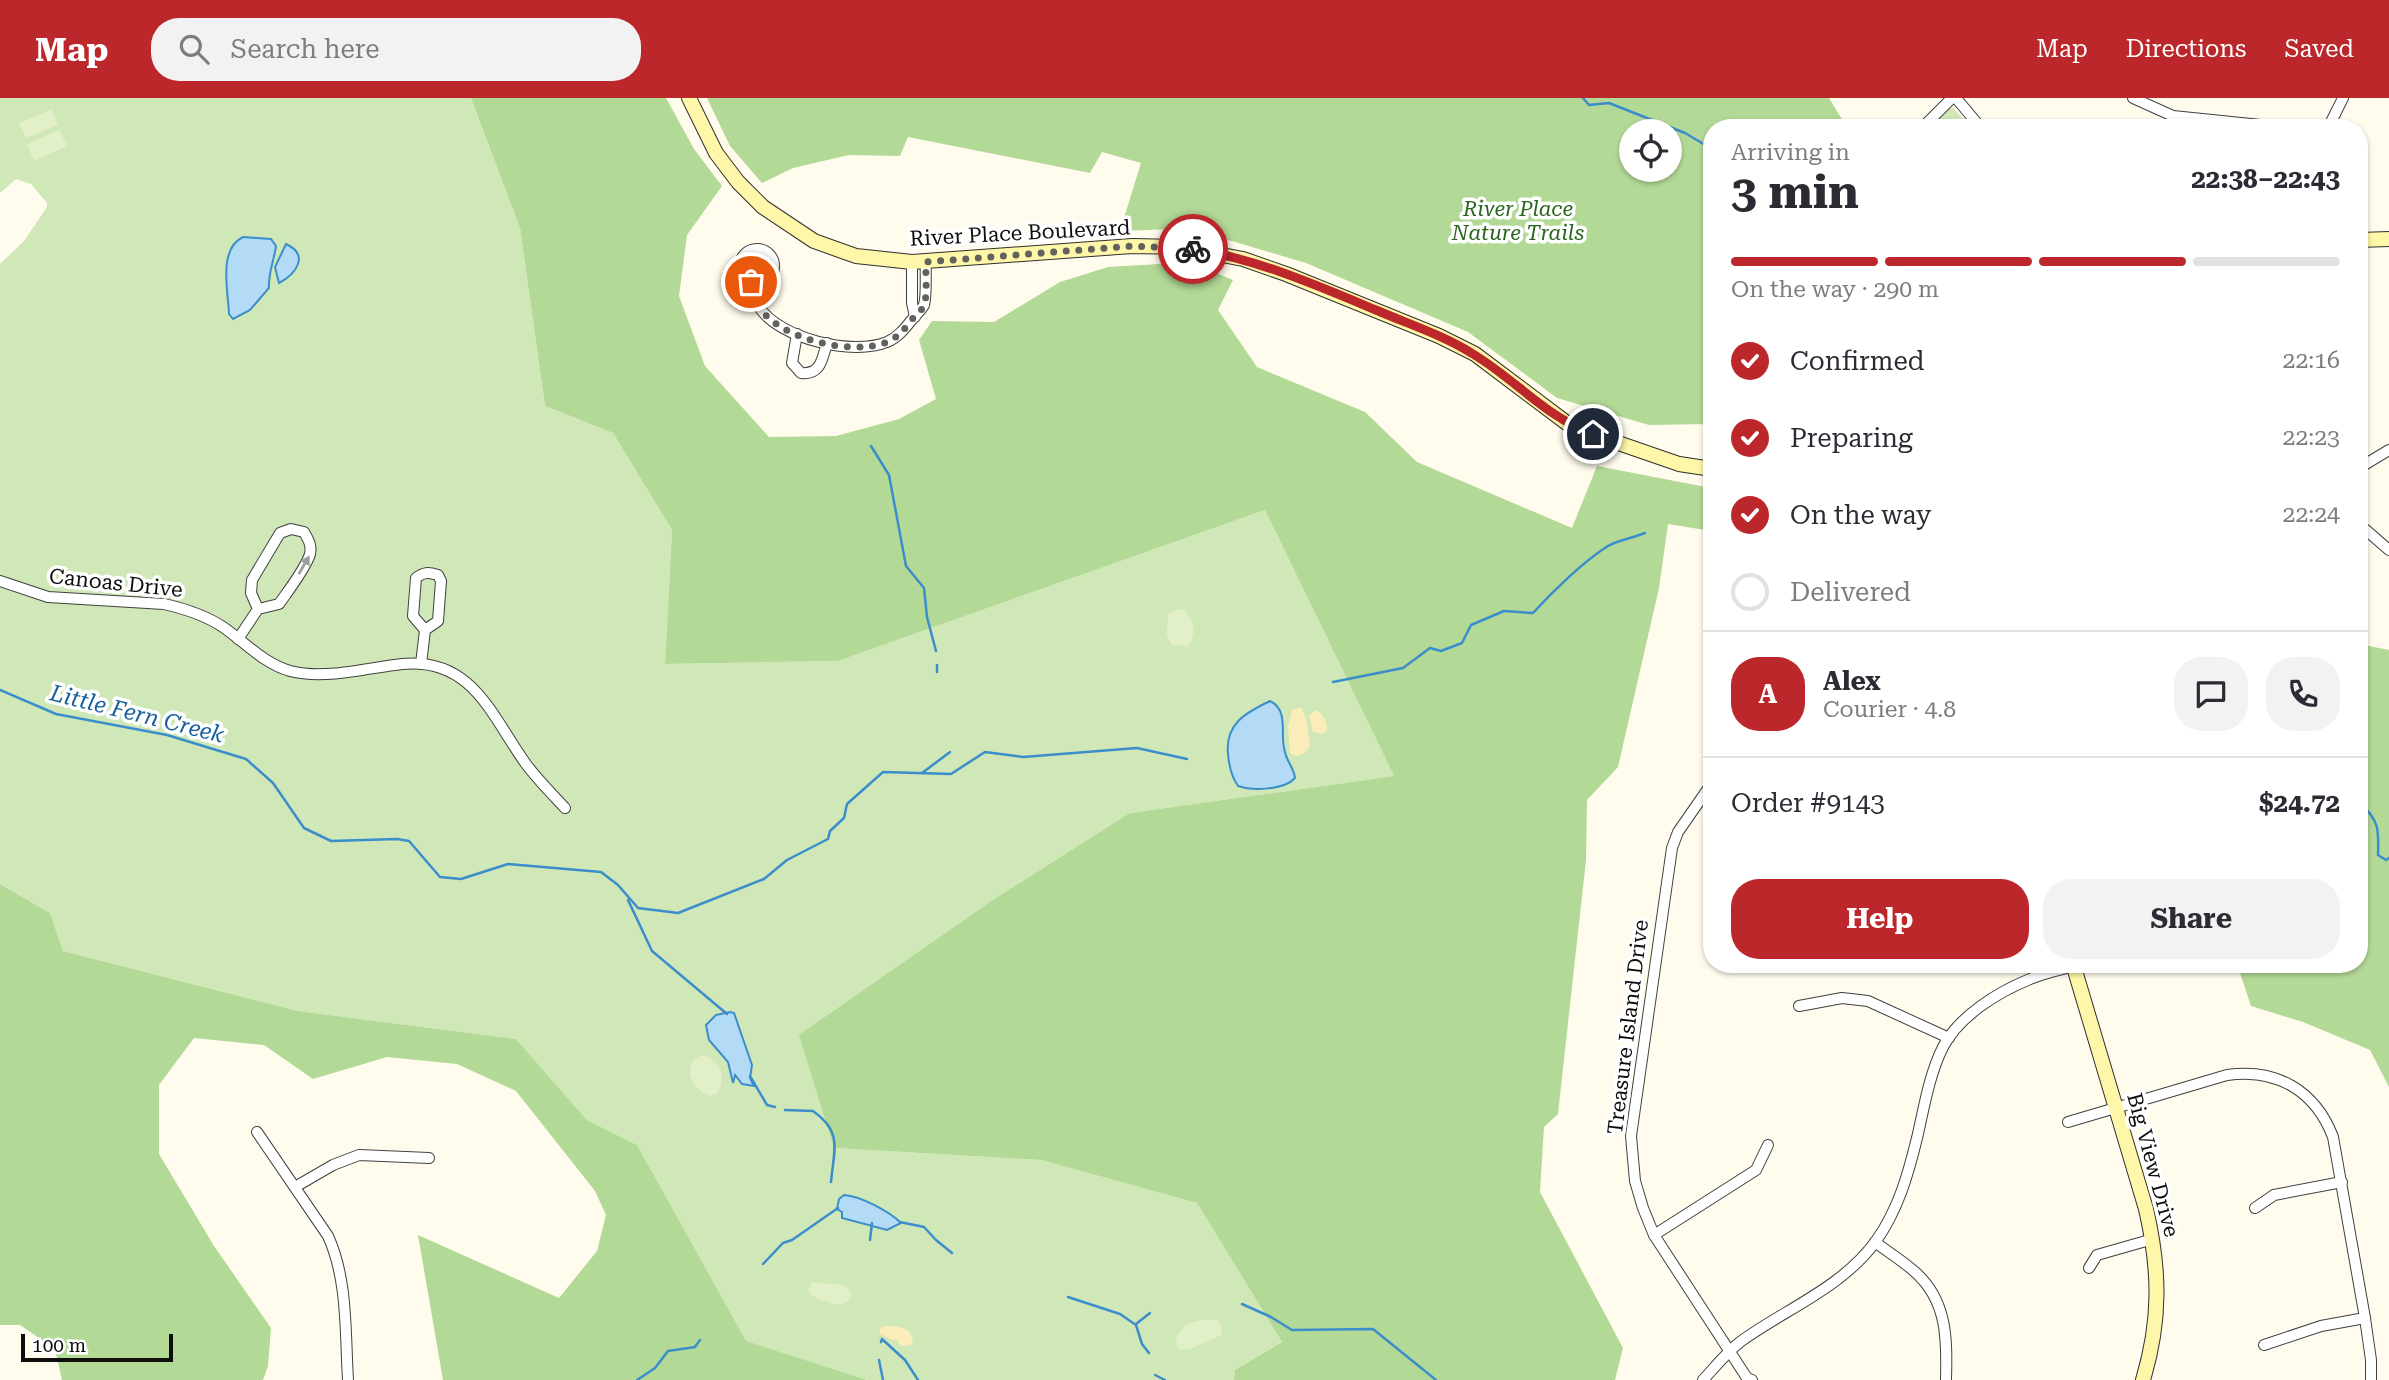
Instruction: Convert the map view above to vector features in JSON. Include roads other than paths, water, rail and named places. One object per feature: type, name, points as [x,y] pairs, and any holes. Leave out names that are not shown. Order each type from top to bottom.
[{"type":"street","name":"River Place Boulevard","points":[[689,98],[716,153],[738,181],[763,207],[814,241],[856,256],[919,262],[1132,246],[1181,247],[1243,259],[1439,336],[1475,355],[1572,427],[1679,464],[1703,468]]},
{"type":"street","points":[[1932,119],[1954,98],[1973,119]]},
{"type":"street","points":[[2133,98],[2173,116],[2202,119]]},
{"type":"street","points":[[2332,119],[2343,98]]},
{"type":"street","points":[[2368,240],[2389,239]]},
{"type":"street","points":[[751,282],[760,309],[770,319],[797,334],[827,343],[859,348],[887,342],[906,328],[915,317],[924,304],[919,262]]},
{"type":"street","points":[[797,334],[792,363],[801,373],[815,371],[820,365],[827,343]]},
{"type":"street","points":[[2368,463],[2389,450]]},
{"type":"street","points":[[238,639],[258,609],[279,604],[294,581],[310,554],[310,543],[304,532],[291,529],[280,533],[252,580],[251,593],[258,609]]},
{"type":"street","points":[[2368,532],[2389,550]]},
{"type":"street","points":[[421,664],[425,631],[438,621],[441,582],[438,575],[429,572],[416,578],[413,616],[425,631]]},
{"type":"street","name":"Canoas Drive","points":[[0,582],[48,597],[143,602],[183,608],[208,618],[264,659],[292,671],[342,671],[406,663],[421,664],[452,673],[467,682],[484,698],[528,766],[565,808]]},
{"type":"street","name":"Treasure Island Drive","points":[[1703,804],[1678,832],[1672,848],[1631,1136],[1635,1181],[1654,1235],[1747,1378],[1752,1380]]},
{"type":"street","points":[[1703,1380],[1741,1341],[1831,1285],[1875,1242],[1892,1213],[1908,1176],[1929,1083],[1949,1038],[1970,1015],[2014,986],[2049,973]]},
{"type":"street","name":"Big View Drive","points":[[2078,973],[2153,1239],[2158,1283],[2155,1325],[2143,1380]]},
{"type":"street","points":[[1799,1006],[1842,998],[1868,1001],[1949,1038]]},
{"type":"street","points":[[2068,1122],[2227,1075],[2248,1072],[2268,1075],[2288,1083],[2305,1095],[2328,1122],[2333,1137],[2365,1318],[2371,1380]]},
{"type":"street","points":[[257,1132],[328,1236],[341,1269],[348,1380]]},
{"type":"street","points":[[1654,1235],[1756,1170],[1768,1145]]},
{"type":"street","points":[[295,1187],[333,1165],[359,1155],[429,1158]]},
{"type":"street","points":[[2255,1208],[2274,1195],[2342,1182]]},
{"type":"street","points":[[2089,1268],[2097,1255],[2153,1239]]},
{"type":"street","points":[[1875,1242],[1917,1273],[1931,1293],[1942,1315],[1947,1335],[1946,1380]]},
{"type":"street","points":[[2264,1345],[2321,1326],[2365,1318]]},
{"type":"water","points":[[243,237],[271,239],[276,246],[269,288],[250,310],[233,319],[229,314],[227,260],[235,243]]},
{"type":"water","points":[[286,244],[293,248],[299,259],[291,275],[279,283],[275,267]]},
{"type":"water","points":[[1270,701],[1276,705],[1282,717],[1283,745],[1295,778],[1284,785],[1268,788],[1238,786],[1229,763],[1228,744],[1233,727],[1252,710]]},
{"type":"water","points":[[734,1013],[752,1065],[750,1078],[754,1086],[742,1084],[735,1075],[733,1083],[728,1062],[709,1040],[706,1025],[716,1015]]},
{"type":"water","points":[[844,1195],[874,1205],[901,1223],[887,1230],[842,1218],[842,1212],[837,1209],[839,1199]]},
{"type":"waterway","points":[[1583,98],[1589,105],[1609,103],[1685,133],[1703,144]]},
{"type":"waterway","points":[[871,446],[889,475],[906,566],[924,588],[927,617],[936,651]]},
{"type":"waterway","name":"Little Fern Creek","points":[[1333,682],[1403,668],[1430,648],[1441,651],[1462,643],[1471,625],[1504,611],[1533,613],[1599,552],[1612,544],[1645,533]]},
{"type":"waterway","points":[[937,665],[937,672]]},
{"type":"waterway","name":"Little Fern Creek","points":[[0,690],[56,714],[167,735],[246,759],[273,783],[304,828],[331,841],[409,841],[440,877],[461,879],[508,864],[601,872],[618,885],[638,908],[678,913],[764,879],[787,860],[828,839],[830,831],[844,818],[847,804],[883,772],[951,774],[985,752],[1023,757],[1137,748],[1187,759]]},
{"type":"waterway","points":[[922,773],[950,752]]},
{"type":"waterway","points":[[2368,811],[2376,825],[2378,855],[2386,860],[2389,858]]},
{"type":"waterway","points":[[628,900],[652,951],[727,1014]]},
{"type":"waterway","points":[[750,1076],[767,1105],[775,1107]]},
{"type":"waterway","points":[[785,1110],[813,1111],[829,1126],[835,1151],[831,1182]]},
{"type":"waterway","points":[[763,1264],[783,1243],[792,1240],[838,1208]]},
{"type":"waterway","points":[[900,1222],[924,1227],[952,1253]]},
{"type":"waterway","points":[[870,1240],[872,1223]]},
{"type":"waterway","points":[[1068,1297],[1120,1314],[1136,1325],[1142,1344],[1149,1353]]},
{"type":"waterway","points":[[1242,1304],[1292,1330],[1373,1329],[1436,1380]]},
{"type":"waterway","points":[[1136,1324],[1150,1313]]},
{"type":"waterway","points":[[881,1342],[882,1339],[905,1360],[918,1380]]},
{"type":"waterway","points":[[637,1380],[655,1368],[668,1351],[695,1347],[700,1340]]},
{"type":"waterway","points":[[879,1360],[883,1380]]},
{"type":"waterway","points":[[1155,1375],[1165,1380]]},
{"type":"park label","name":"River Place Nature Trails","points":[[1518,221]]}]
